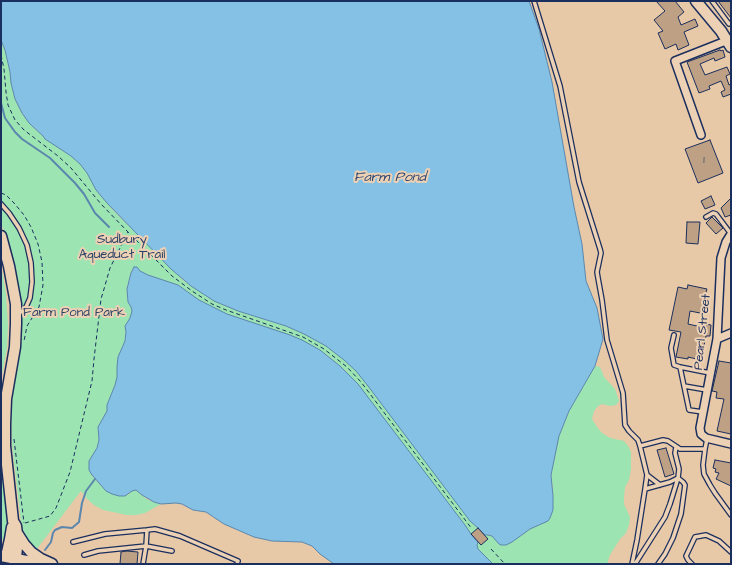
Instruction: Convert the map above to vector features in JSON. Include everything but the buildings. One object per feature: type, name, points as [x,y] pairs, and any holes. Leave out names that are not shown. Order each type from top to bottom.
[{"type":"street","points":[[696,1],[730,42],[675,61],[701,135]]},
{"type":"street","name":"Pearl Street","points":[[704,436],[700,428],[716,339],[721,258],[726,242],[731,234]]},
{"type":"street","points":[[1,236],[12,280],[16,314],[15,347],[5,405],[3,446],[14,532],[9,559],[42,564]]},
{"type":"street","points":[[716,339],[731,333]]},
{"type":"street","points":[[704,436],[731,444]]},
{"type":"street","points":[[1,545],[14,532]]},
{"type":"street","points":[[14,532],[31,552],[52,564]]},
{"type":"lane","points":[[534,1],[557,76],[579,182],[600,249],[597,272],[607,340],[623,393],[625,424],[628,431],[638,440],[647,474],[633,564]]},
{"type":"lane","points":[[712,1],[729,24],[731,23]]},
{"type":"lane","points":[[1,204],[23,236],[29,254],[31,268],[32,282],[28,304],[22,312],[16,314]]},
{"type":"lane","points":[[706,217],[713,213],[716,214],[731,234]]},
{"type":"lane","points":[[674,335],[671,348],[674,365],[710,373]]},
{"type":"lane","points":[[680,367],[689,410],[702,412]]},
{"type":"lane","points":[[684,386],[707,390]]},
{"type":"lane","points":[[704,436],[704,474],[712,489],[731,515]]},
{"type":"lane","points":[[640,446],[663,440],[668,441],[676,447],[682,449],[705,449]]},
{"type":"lane","points":[[633,564],[665,517],[670,504],[678,478],[679,469],[675,453],[676,447]]},
{"type":"lane","points":[[647,474],[660,485]]},
{"type":"lane","points":[[645,489],[673,481],[678,478]]},
{"type":"lane","points":[[658,564],[673,538],[681,514],[685,485],[678,478]]},
{"type":"lane","points":[[73,542],[105,534],[155,529],[180,536],[238,561],[237,564]]},
{"type":"lane","points":[[143,564],[147,530]]},
{"type":"lane","points":[[692,564],[686,556],[695,537],[706,535],[719,541],[731,552]]},
{"type":"lane","points":[[84,555],[146,546],[172,551]]},
{"type":"path","points":[[1,54],[7,99],[15,120],[30,135],[71,168],[101,204],[128,232],[172,276],[198,296],[233,313],[303,337],[324,349],[342,362],[361,382],[472,529]]},
{"type":"path","points":[[1,193],[6,195],[24,215],[38,244],[42,262],[43,286],[39,307],[27,326],[24,343]]},
{"type":"path","points":[[13,435],[24,523],[50,516],[56,508],[70,472],[92,382],[101,299],[110,268],[128,232]]},
{"type":"path","points":[[491,549],[505,564]]},
{"type":"green space","points":[[1,40],[5,50],[15,99],[25,118],[45,139],[71,156],[80,164],[87,173],[96,190],[113,210],[184,281],[214,301],[238,311],[286,326],[304,334],[326,346],[344,360],[356,371],[368,386],[470,521],[485,535],[490,535],[493,537],[521,536],[530,529],[548,521],[553,510],[551,475],[559,436],[569,411],[595,366],[600,367],[604,377],[615,389],[619,401],[616,405],[610,406],[602,404],[598,406],[594,411],[592,419],[602,433],[610,438],[624,441],[631,452],[631,469],[629,480],[625,487],[624,498],[624,504],[630,517],[629,525],[626,533],[620,539],[610,555],[608,564],[493,564],[478,549],[478,542],[346,371],[327,355],[252,323],[221,312],[199,300],[178,285],[143,273],[135,267],[131,272],[127,289],[128,302],[132,311],[125,326],[125,341],[118,357],[117,377],[107,405],[107,411],[98,427],[99,440],[97,448],[89,461],[92,476],[106,491],[128,495],[132,491],[136,490],[148,500],[161,504],[145,513],[127,515],[103,510],[94,505],[81,491],[36,550],[25,537],[21,522],[12,445],[11,412],[21,348],[22,321],[14,265],[1,223]]},
{"type":"green space","points":[[1,264],[6,294],[8,325],[7,348],[1,380]]},
{"type":"green space","points":[[1,471],[8,523],[6,534],[1,541]]},
{"type":"water","name":"Farm Pond","points":[[1,1],[529,1],[539,29],[552,82],[582,244],[586,281],[597,308],[603,339],[595,366],[569,411],[559,436],[551,475],[553,510],[548,521],[530,529],[506,545],[501,545],[492,536],[485,535],[470,521],[368,386],[356,371],[344,360],[326,346],[304,334],[286,326],[238,311],[214,301],[191,286],[171,269],[107,203],[96,190],[87,173],[80,164],[71,156],[45,139],[29,123],[22,113],[15,99],[5,50],[1,40]]},
{"type":"water","points":[[134,267],[137,267],[140,271],[148,275],[178,285],[199,300],[227,314],[302,340],[320,350],[340,366],[358,384],[478,542],[478,549],[493,564],[334,564],[312,546],[302,542],[272,541],[254,537],[224,524],[206,512],[193,510],[182,504],[161,504],[154,502],[136,490],[125,496],[119,496],[106,491],[89,470],[89,461],[97,448],[99,440],[98,427],[107,411],[107,405],[117,377],[118,357],[125,341],[125,326],[132,311],[128,302],[127,289]]},
{"type":"waterway","points":[[1,103],[5,118],[15,132],[22,139],[50,158],[75,183],[84,194],[95,213],[109,227]]},
{"type":"waterway","points":[[45,550],[51,542],[55,530],[62,527],[72,528],[79,522],[82,503],[86,491],[95,479]]},
{"type":"park label","name":"Sudbury Aqueduct Trail","points":[[122,248]]},
{"type":"park label","name":"Farm Pond Park","points":[[74,313]]}]
